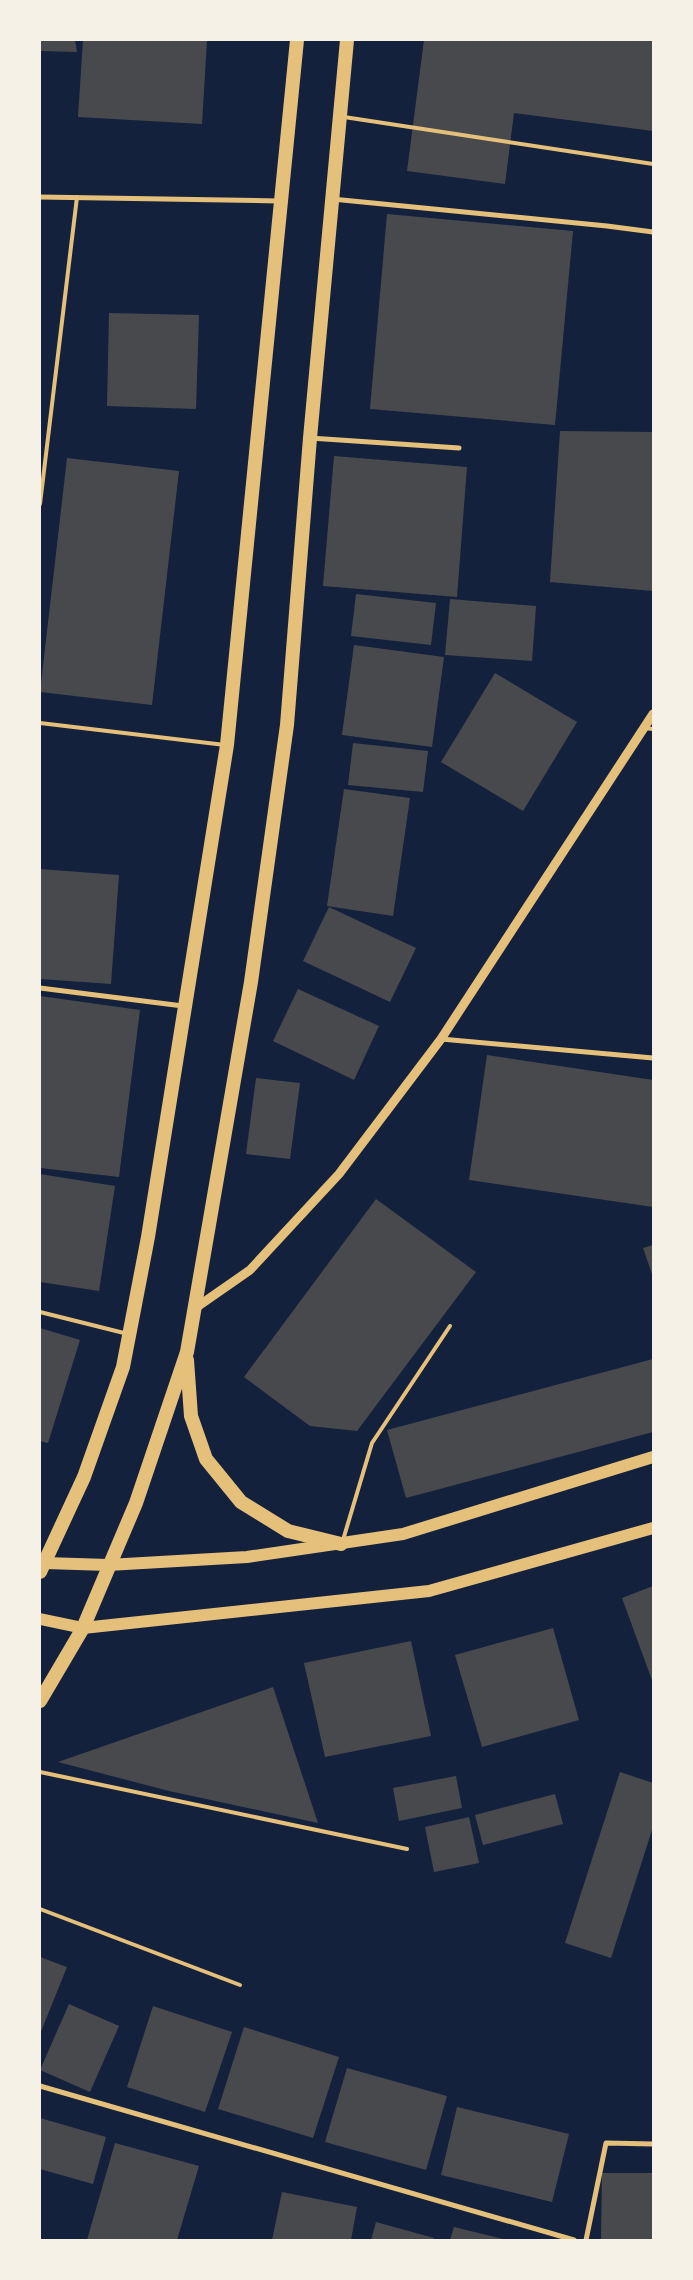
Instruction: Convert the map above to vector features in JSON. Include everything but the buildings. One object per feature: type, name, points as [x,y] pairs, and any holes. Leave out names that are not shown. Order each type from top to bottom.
[{"type":"highway","points":[[42,1567],[84,1477],[123,1367],[148,1237],[227,745],[297,40]]},
{"type":"highway","points":[[40,1701],[83,1628],[108,1565],[136,1503],[187,1352],[252,982],[287,725],[310,438],[347,40]]},
{"type":"highway","points":[[187,1352],[191,1416],[206,1459],[241,1502],[288,1531],[341,1544]]},
{"type":"main road","points":[[42,1567],[247,1557],[403,1534],[653,1457]]},
{"type":"main road","points":[[40,1619],[83,1628],[429,1591],[653,1528]]},
{"type":"street","points":[[40,197],[282,201]]},
{"type":"street","points":[[332,198],[653,232]]},
{"type":"street","points":[[310,438],[459,448]]},
{"type":"street","points":[[194,1309],[250,1270],[294,1225],[339,1174],[441,1039],[648,728],[653,714]]},
{"type":"street","points":[[40,988],[186,1006]]},
{"type":"street","points":[[441,1039],[653,1058]]},
{"type":"street","points":[[40,2086],[574,2240]]},
{"type":"street","points":[[586,2240],[606,2143],[653,2144]]},
{"type":"lane","points":[[340,116],[653,164]]},
{"type":"lane","points":[[40,504],[77,197]]},
{"type":"lane","points":[[40,723],[227,745]]},
{"type":"lane","points":[[40,1312],[130,1334]]},
{"type":"lane","points":[[341,1544],[372,1443],[450,1326]]},
{"type":"lane","points":[[40,1772],[407,1849]]},
{"type":"lane","points":[[40,1909],[240,1985]]}]
